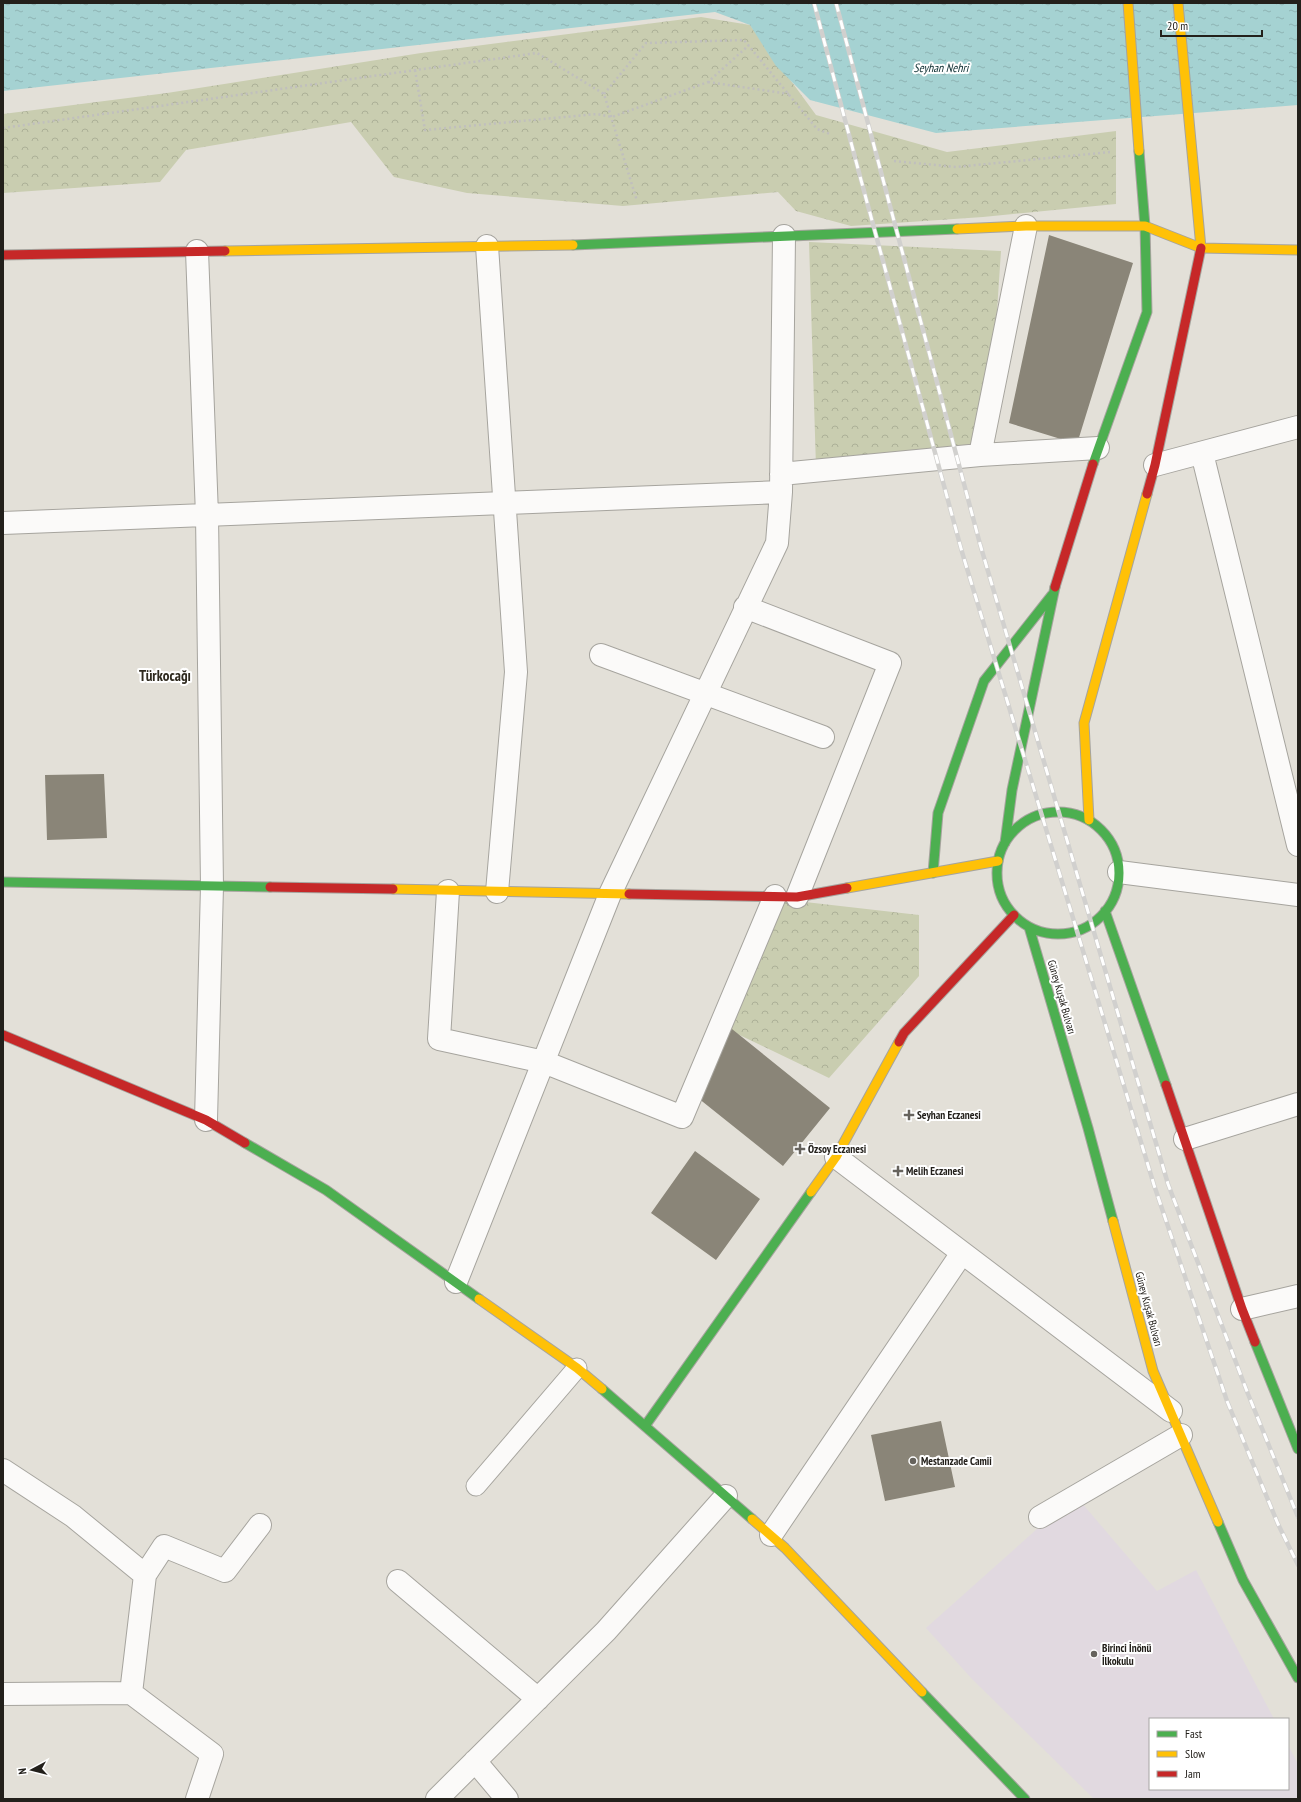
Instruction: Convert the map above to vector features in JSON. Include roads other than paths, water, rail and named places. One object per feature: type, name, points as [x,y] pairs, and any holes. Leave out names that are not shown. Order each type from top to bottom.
[{"type":"main road","points":[[1005,843],[1016,828],[1033,817],[1051,812],[1071,813],[1089,820],[1105,834],[1115,852],[1119,872],[1116,893],[1105,911],[1090,925],[1070,933],[1049,933],[1029,927],[1014,915],[1003,899],[997,880],[998,861],[1005,843],[1012,790],[1052,595],[1098,448],[1147,312],[1147,276],[1138,121],[1128,3]]},
{"type":"main road","points":[[1089,820],[1084,723],[1155,465],[1201,248],[1178,3]]},
{"type":"main road","points":[[3,255],[575,245],[1026,226],[1144,226],[1201,248],[1298,250]]},
{"type":"main road","points":[[933,873],[938,812],[984,681],[1052,595]]},
{"type":"main road","points":[[3,882],[797,897],[998,861]]},
{"type":"main road","points":[[1105,911],[1185,1138],[1242,1308],[1298,1449]]},
{"type":"main road","points":[[644,1426],[836,1157],[904,1033],[1014,915]]},
{"type":"main road","name":"Güney Kuşak Bulvarı","points":[[1029,927],[1088,1128],[1153,1371],[1244,1580],[1298,1678]]},
{"type":"main road","points":[[4,1039],[206,1120],[326,1190],[578,1368],[785,1548],[1025,1799]]},
{"type":"street","points":[[980,455],[1026,226]]},
{"type":"street","points":[[456,1282],[610,894],[704,693],[777,543],[781,483],[784,236]]},
{"type":"street","points":[[487,246],[516,672],[497,892]]},
{"type":"street","points":[[197,251],[207,515],[212,886],[206,1120]]},
{"type":"street","points":[[1155,465],[1298,427]]},
{"type":"street","points":[[3,523],[504,503],[781,483],[980,455],[1098,448]]},
{"type":"street","points":[[1202,453],[1298,844]]},
{"type":"street","points":[[745,607],[890,663],[797,897]]},
{"type":"street","points":[[601,655],[823,737]]},
{"type":"street","points":[[1119,872],[1298,895]]},
{"type":"street","points":[[448,891],[439,1038],[544,1062],[682,1117],[775,896]]},
{"type":"street","points":[[1185,1138],[1298,1104]]},
{"type":"street","points":[[836,1157],[1171,1411]]},
{"type":"street","points":[[771,1535],[962,1253]]},
{"type":"street","points":[[1242,1308],[1298,1296]]},
{"type":"street","points":[[1040,1517],[1181,1435]]},
{"type":"street","points":[[3,1470],[73,1516],[144,1576]]},
{"type":"street","points":[[437,1799],[606,1630],[726,1496]]},
{"type":"street","points":[[131,1693],[144,1576],[164,1546],[225,1572],[260,1526]]},
{"type":"street","points":[[398,1581],[538,1699]]},
{"type":"street","points":[[3,1694],[131,1693],[212,1754],[197,1799]]},
{"type":"street","points":[[475,1762],[507,1799]]},
{"type":"lane","points":[[476,1486],[578,1368]]},
{"type":"water","name":"Seyhan Nehri","points":[[3,3],[1298,3],[1298,105],[936,133],[810,100],[776,66],[750,25],[715,12],[3,91]]},
{"type":"railway","points":[[814,3],[962,552],[1154,1185],[1227,1401],[1278,1524],[1298,1565]]},
{"type":"railway","points":[[836,3],[980,544],[1168,1184],[1248,1394],[1298,1517]]},
{"type":"place","name":"Seyhan Eczanesi","points":[[909,1115]]},
{"type":"place","name":"Özsoy Eczanesi","points":[[800,1149]]},
{"type":"place","name":"Melih Eczanesi","points":[[898,1171]]},
{"type":"place","name":"Mestanzade Camii","points":[[913,1461]]},
{"type":"place","name":"Birinci İnönü İlkokulu","points":[[1094,1654]]},
{"type":"district","name":"Türkocağı","points":[[165,675]]}]
